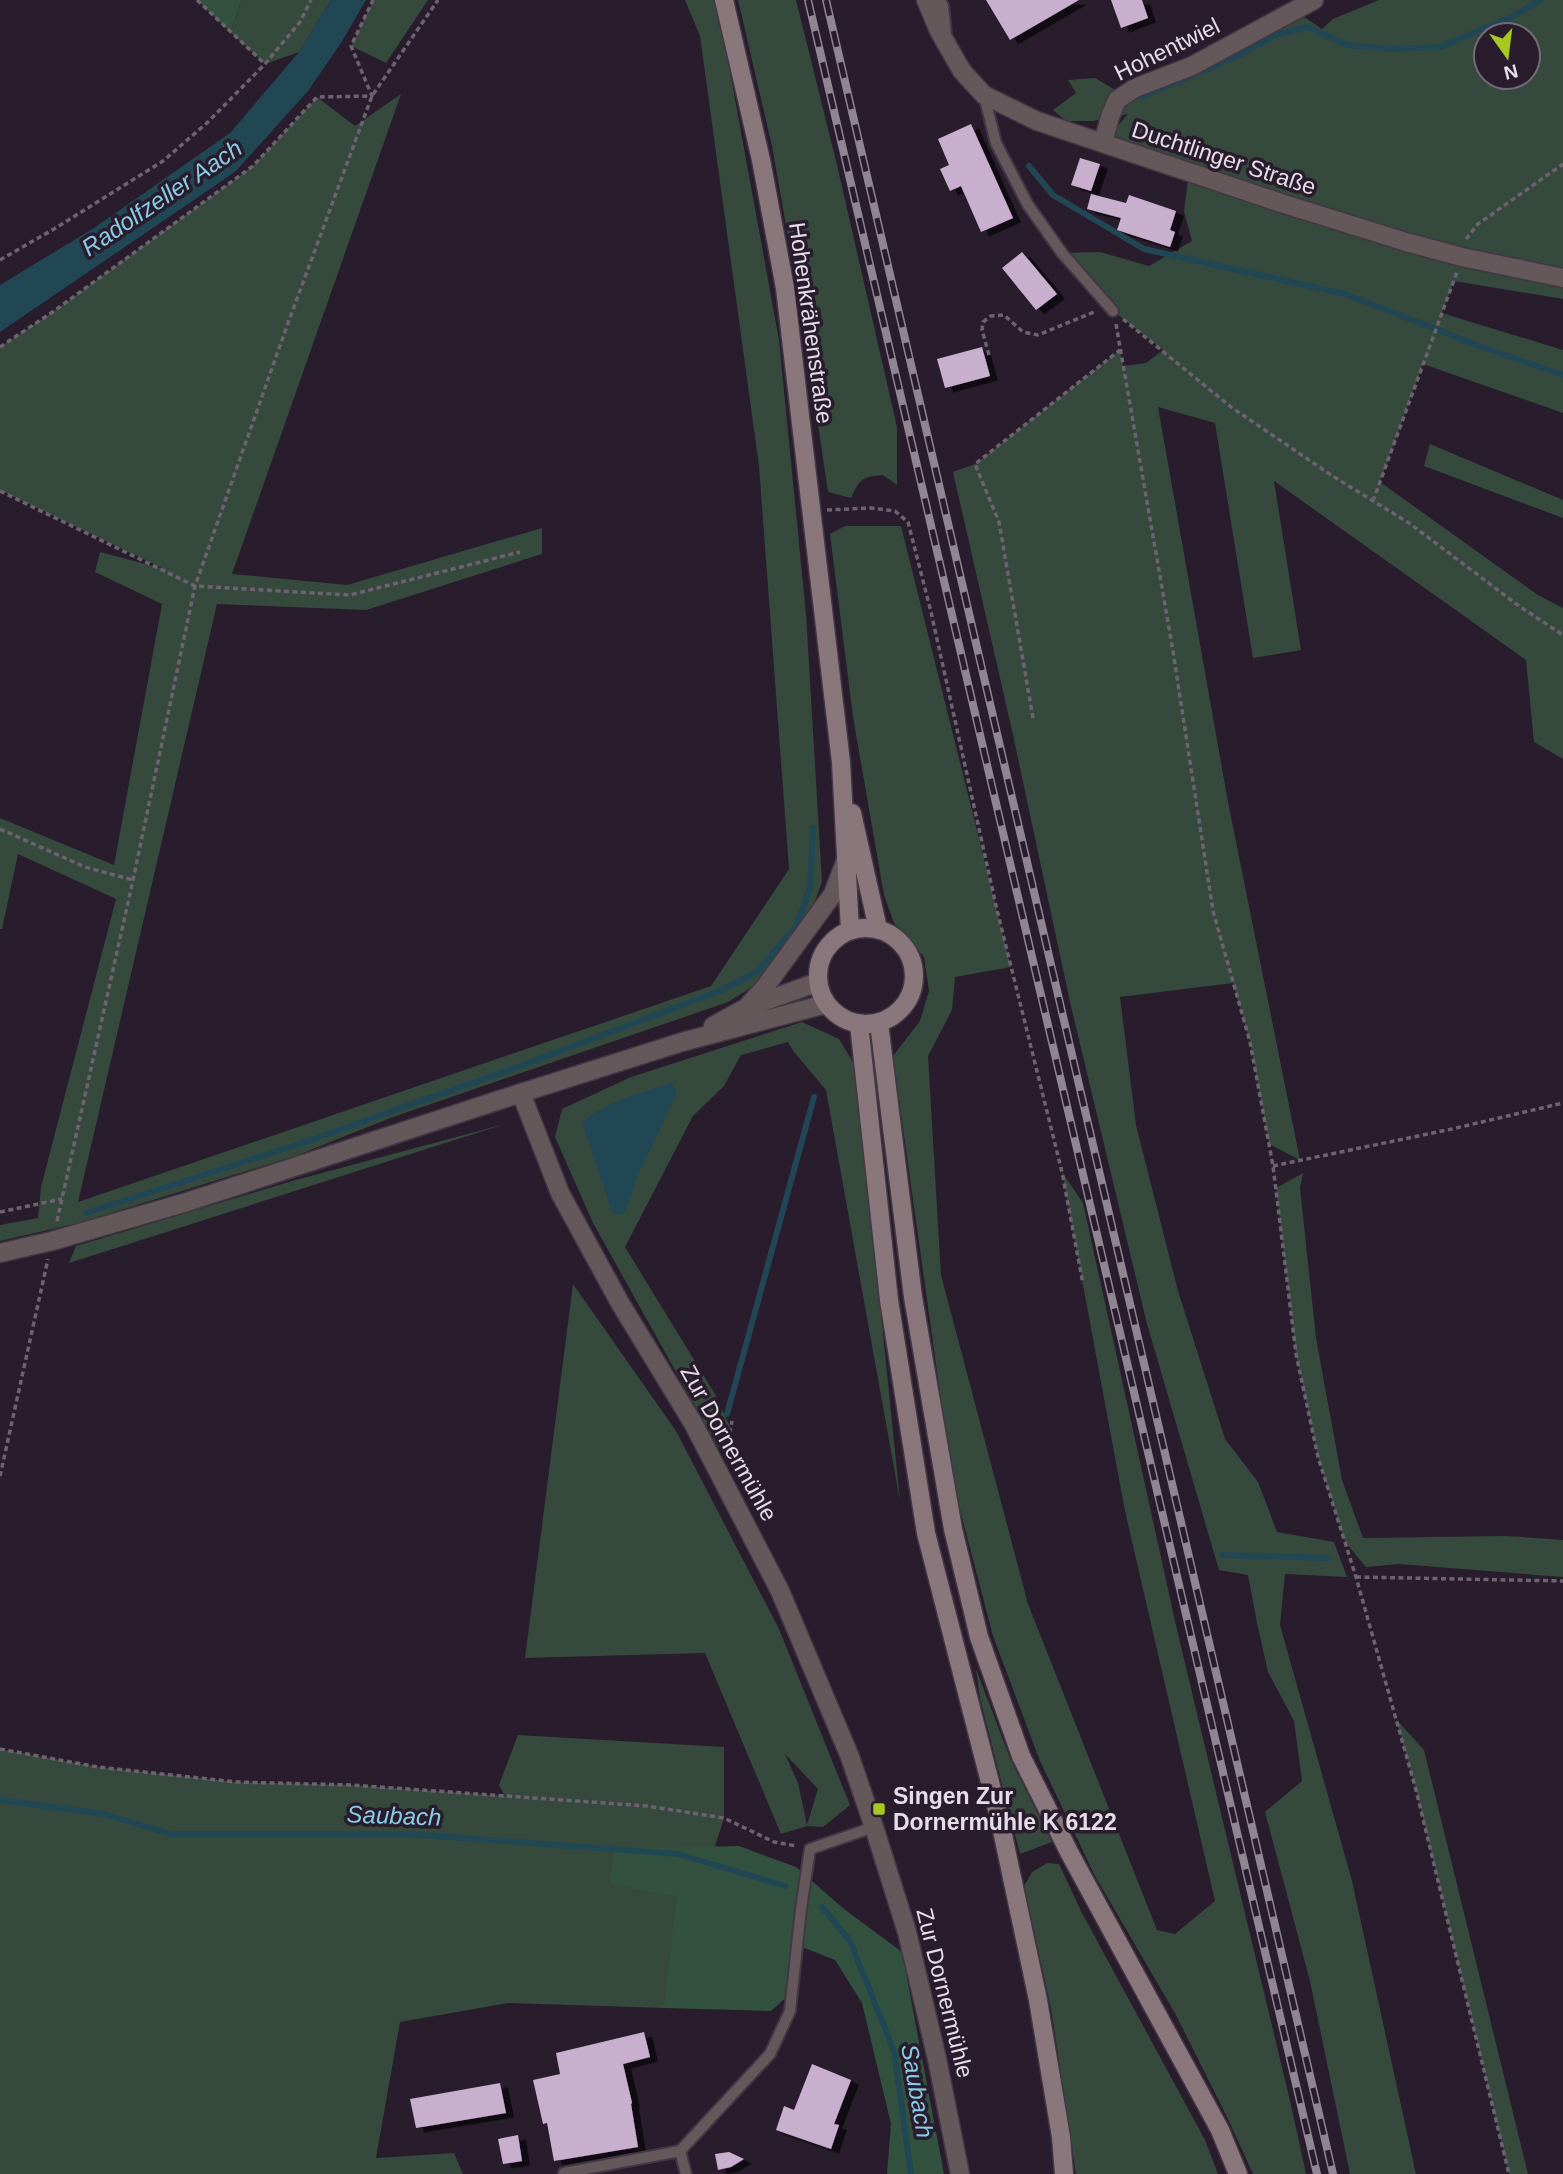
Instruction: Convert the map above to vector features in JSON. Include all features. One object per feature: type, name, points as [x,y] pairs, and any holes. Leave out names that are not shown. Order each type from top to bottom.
[{"type":"main road","name":"Hohenkrähenstraße","points":[[724,0],[761,160],[785,288],[841,762]]},
{"type":"main road","points":[[841,762],[850,930]]},
{"type":"main road","points":[[841,762],[878,929]]},
{"type":"main road","points":[[878,929],[889,933],[906,949],[914,970],[914,981],[906,1003],[899,1012],[879,1023],[859,1024],[840,1018],[826,1004],[818,982],[820,960],[832,942],[850,930],[878,929]]},
{"type":"main road","points":[[879,1023],[913,1297],[953,1529],[979,1637],[1021,1756],[1069,1852],[1220,2130],[1238,2174]]},
{"type":"main road","points":[[859,1024],[889,1300],[926,1533],[1000,1821],[1038,2000],[1061,2137],[1064,2174]]},
{"type":"street","name":"Duchtlinger Straße","points":[[926,0],[962,71],[984,95],[1037,121],[1284,204],[1458,256],[1563,278]]},
{"type":"street","name":"Hohentwiel","points":[[1103,143],[1117,100],[1135,88],[1192,65],[1314,0]]},
{"type":"street","points":[[746,1008],[765,987],[833,894],[846,860]]},
{"type":"street","points":[[682,1042],[746,1008],[818,982]]},
{"type":"street","points":[[0,1252],[52,1241],[187,1202],[682,1042],[826,1004]]},
{"type":"street","name":"Zur Dornermühle","points":[[521,1093],[560,1193],[692,1423],[780,1591],[850,1757],[906,1932],[937,2059],[960,2174]]},
{"type":"lane","points":[[940,0],[947,44]]},
{"type":"lane","points":[[984,95],[996,143],[1028,205],[1062,254],[1111,308]]},
{"type":"lane","points":[[564,2173],[680,2151],[770,2054],[790,2011],[810,1849],[874,1826]]},
{"type":"lane","points":[[680,2151],[686,2174]]},
{"type":"path","points":[[197,0],[265,64]]},
{"type":"path","points":[[0,260],[163,161],[208,122],[265,64],[300,22],[311,0]]},
{"type":"path","points":[[372,96],[351,46],[373,0]]},
{"type":"path","points":[[0,1476],[133,880],[195,586],[297,297],[372,96],[438,0]]},
{"type":"path","points":[[0,347],[54,311],[253,166],[317,97],[372,96]]},
{"type":"path","points":[[1373,502],[1458,256],[1478,224],[1563,164]]},
{"type":"path","points":[[1111,308],[1172,646],[1213,911],[1250,1042],[1273,1166],[1296,1354],[1318,1457],[1356,1577],[1416,1790],[1509,2174]]},
{"type":"path","points":[[989,355],[982,330],[983,322],[991,316],[1004,315],[1023,332],[1038,335],[1111,308]]},
{"type":"path","points":[[1111,308],[1231,407],[1409,523],[1519,606],[1563,635]]},
{"type":"path","points":[[1033,718],[999,522],[975,464],[1120,350]]},
{"type":"path","points":[[0,491],[195,586],[350,595],[520,552]]},
{"type":"path","points":[[811,510],[871,508],[895,511],[908,522],[931,612],[997,910],[1062,1172],[1083,1284]]},
{"type":"path","points":[[0,829],[85,867],[133,880]]},
{"type":"path","points":[[1273,1166],[1563,1103]]},
{"type":"path","points":[[0,1212],[62,1199]]},
{"type":"path","points":[[1356,1577],[1563,1581]]},
{"type":"path","points":[[0,1749],[98,1767],[236,1782],[351,1785],[647,1806],[724,1818],[774,1842],[810,1849]]},
{"type":"green space","points":[[197,0],[242,0],[230,32]]},
{"type":"green space","points":[[242,0],[331,0],[299,52],[265,64],[230,32]]},
{"type":"green space","points":[[373,0],[428,0],[386,63],[351,46]]},
{"type":"green space","points":[[685,0],[716,0],[718,6],[779,340],[806,614],[822,882],[808,920],[754,986],[728,1002],[393,1117],[295,1156],[79,1223],[0,1241],[0,1225],[38,1218],[41,1187],[116,899],[18,854],[0,929],[0,818],[114,865],[162,604],[95,572],[100,552],[164,569],[0,490],[0,347],[54,311],[253,166],[317,97],[355,126],[401,94],[232,574],[347,585],[542,528],[542,554],[366,610],[217,604],[78,1202],[711,986],[789,869],[759,466],[700,36]]},
{"type":"green space","points":[[738,0],[796,0],[897,427],[897,485],[883,475],[870,477],[859,483],[851,498],[828,492],[801,310],[772,146]]},
{"type":"green space","points":[[1379,0],[1563,0],[1563,299],[1454,281],[1442,313],[1563,350],[1563,413],[1423,364],[1380,482],[1538,595],[1563,608],[1563,759],[1534,742],[1526,660],[1274,481],[1301,650],[1253,658],[1215,423],[1158,407],[1228,802],[1300,1160],[1269,1144],[1250,1042],[1233,983],[1120,997],[1136,1125],[1178,1291],[1225,1439],[1258,1482],[1277,1532],[1334,1542],[1347,1577],[1285,1574],[1280,1625],[1352,1881],[1416,2174],[1350,2174],[1310,1981],[1265,1812],[1302,1781],[1294,1721],[1268,1672],[1248,1575],[1219,1570],[1147,1324],[1070,1002],[953,472],[975,464],[1120,350],[1123,366],[1146,363],[1163,350],[1113,311],[1062,253],[1100,252],[1149,266],[1192,241],[1184,211],[1189,172],[1103,143],[1128,114],[1093,121],[1066,121],[1053,110],[1076,93],[1068,80],[1095,78],[1129,98],[1217,60],[1304,17],[1322,29],[1333,19]]},
{"type":"green space","points":[[1430,444],[1563,500],[1563,518],[1424,466]]},
{"type":"green space","points":[[845,526],[901,526],[1011,967],[955,977],[952,1010],[928,1056],[941,1275],[1028,1604],[1157,1930],[1175,1934],[1215,1901],[1125,1511],[1062,1172],[1083,1203],[1177,1630],[1306,2174],[1253,2174],[1176,2015],[1095,1876],[1040,1761],[993,1636],[952,1479],[893,1056],[920,1021],[929,991],[924,957],[894,923],[884,895],[853,717],[830,534]]},
{"type":"green space","points":[[802,1022],[839,1039],[856,1067],[900,1501],[826,1090],[788,1042],[741,1055],[724,1086],[693,1116],[625,1247],[715,1394],[731,1429],[719,1449],[593,1223],[555,1137],[562,1109],[631,1077]]},
{"type":"green space","points":[[505,1124],[69,1263],[76,1246],[292,1181]]},
{"type":"green space","points":[[1303,1173],[1300,1188],[1316,1338],[1342,1480],[1363,1538],[1507,1536],[1563,1540],[1563,1577],[1399,1564],[1366,1567],[1345,1542],[1318,1457],[1296,1354],[1276,1188]]},
{"type":"green space","points":[[573,1284],[676,1431],[779,1629],[850,1805],[823,1827],[807,1826],[781,1834],[705,1653],[525,1658]],"holes":[[[785,1754],[818,1789],[807,1825],[798,1783]]]},
{"type":"green space","points":[[976,1669],[1010,1758],[1052,1842],[1020,1854],[980,1699]]},
{"type":"green space","points":[[1396,1719],[1424,1750],[1528,2174],[1509,2174],[1416,1790]]},
{"type":"green space","points":[[518,1735],[724,1747],[724,1818],[664,2008],[508,2003],[400,2022],[376,2158],[454,2153],[463,2174],[0,2174],[0,1749],[98,1767],[236,1782],[351,1785],[505,1796],[499,1785]]},
{"type":"green space","points":[[739,1846],[796,1867],[844,1909],[902,1952],[944,2174],[887,2174],[891,2124],[862,2003],[835,1960],[797,1945],[792,1992],[771,2011],[664,2008],[677,1896],[609,1884],[615,1849]]},
{"type":"green space","points":[[1047,1863],[1059,1864],[1082,1913],[1205,2140],[1218,2174],[1076,2174],[1051,2008],[1024,1886],[1032,1872]]},
{"type":"water","name":"Radolfzeller Aach","points":[[331,0],[366,0],[308,91],[235,172],[0,332],[0,285],[94,228],[230,133],[299,52]]},
{"type":"water","points":[[672,1082],[675,1097],[638,1175],[625,1213],[619,1215],[612,1212],[583,1122],[613,1103]]},
{"type":"building","points":[[986,0],[1079,0],[1010,40]]},
{"type":"building","points":[[1111,0],[1142,0],[1148,18],[1121,28]]},
{"type":"building","points":[[971,124],[1013,218],[981,232],[961,186],[950,191],[940,169],[949,165],[938,139]]},
{"type":"building","points":[[1080,158],[1100,164],[1091,191],[1071,185]]},
{"type":"building","points":[[1091,194],[1126,203],[1129,195],[1176,211],[1170,230],[1175,232],[1170,247],[1117,230],[1121,218],[1087,209]]},
{"type":"building","points":[[1022,252],[1057,294],[1036,310],[1002,268]]},
{"type":"building","points":[[982,347],[990,376],[945,388],[937,359]]},
{"type":"building","points":[[644,2032],[650,2057],[623,2064],[638,2147],[554,2161],[547,2123],[543,2124],[533,2080],[560,2074],[556,2053]]},
{"type":"building","points":[[812,2064],[851,2080],[834,2124],[839,2125],[831,2149],[776,2130],[784,2106],[794,2110]]},
{"type":"building","points":[[500,2083],[506,2113],[416,2128],[410,2099]]},
{"type":"building","points":[[518,2135],[522,2161],[503,2164],[498,2139]]},
{"type":"building","points":[[729,2152],[744,2159],[731,2167],[718,2170],[715,2154]]},
{"type":"waterway","points":[[1141,97],[1240,55],[1275,35],[1308,27],[1347,45],[1392,49],[1440,47],[1510,18],[1540,0]]},
{"type":"waterway","points":[[1029,166],[1053,195],[1144,249],[1345,294],[1563,375]]},
{"type":"waterway","points":[[86,1213],[302,1143],[515,1068],[722,990],[757,972],[796,926],[810,888],[813,828]]},
{"type":"waterway","points":[[727,1414],[814,1097]]},
{"type":"waterway","points":[[1222,1555],[1328,1558]]},
{"type":"waterway","name":"Saubach","points":[[0,1800],[104,1814],[171,1834],[409,1834],[678,1854],[785,1886]]},
{"type":"waterway","name":"Saubach","points":[[822,1907],[850,1941],[894,2051],[911,2174]]},
{"type":"railway","points":[[808,0],[1317,2174]]},
{"type":"railway","points":[[826,0],[1333,2174]]},
{"type":"place","name":"Singen Zur Dornermühle K 6122","points":[[879,1809]]}]
